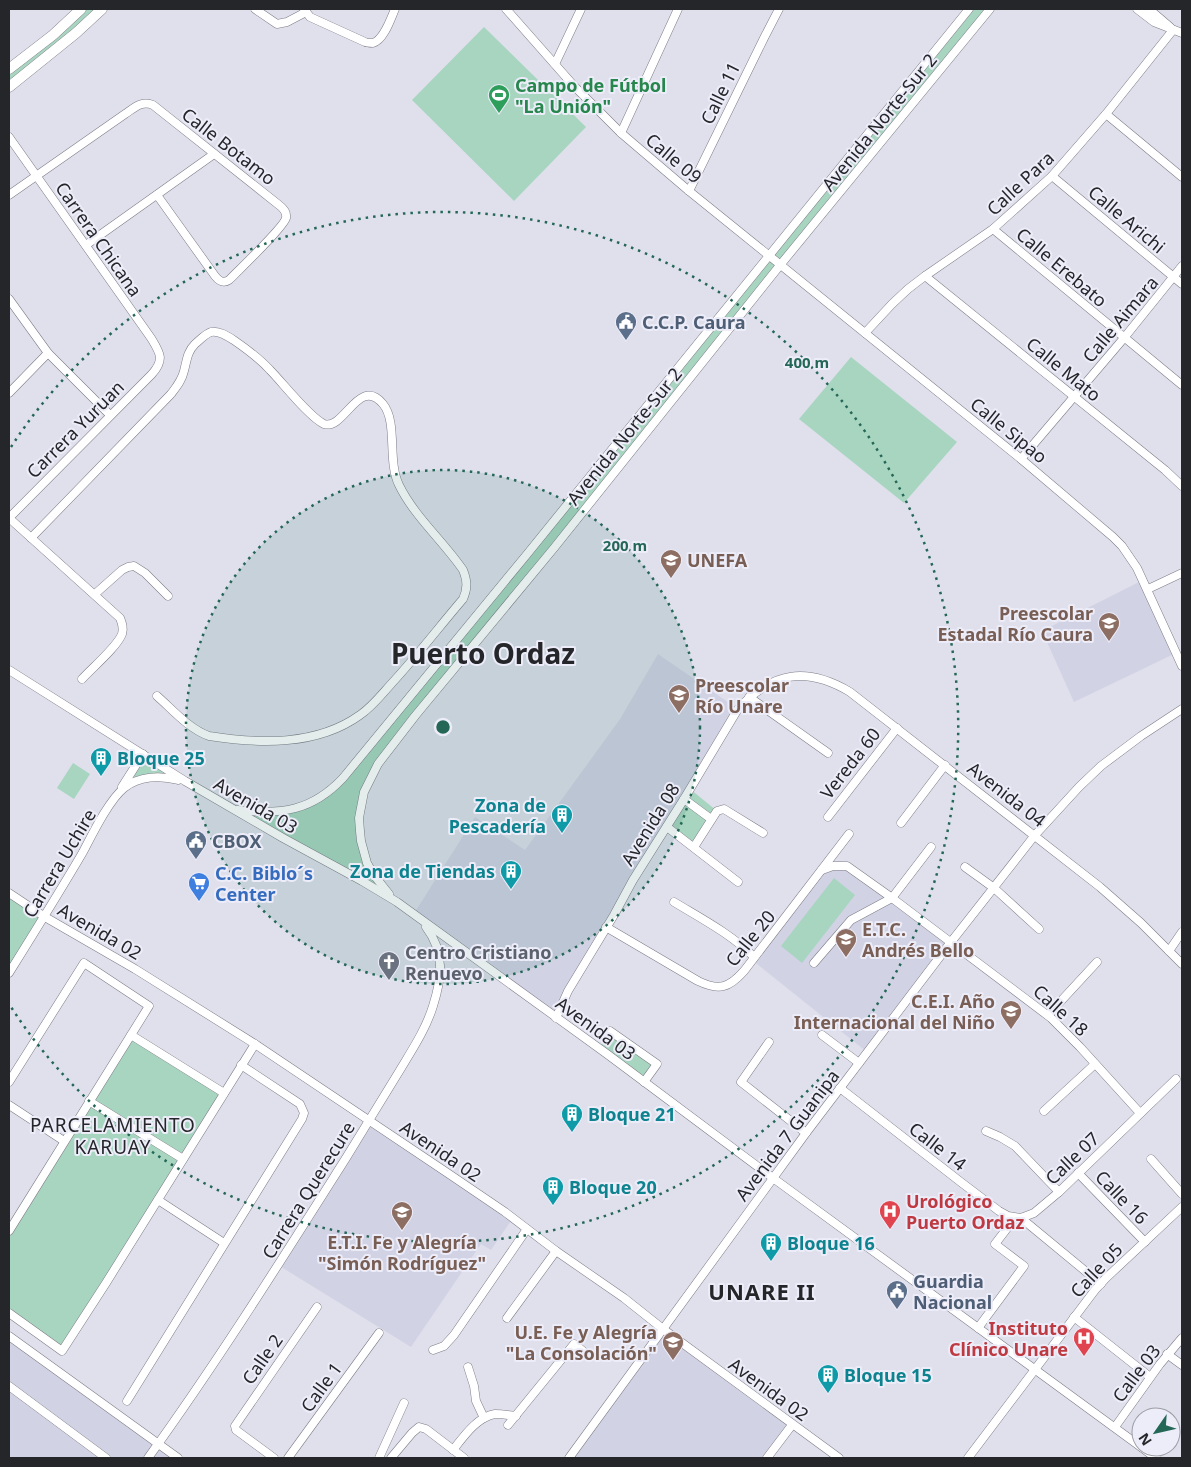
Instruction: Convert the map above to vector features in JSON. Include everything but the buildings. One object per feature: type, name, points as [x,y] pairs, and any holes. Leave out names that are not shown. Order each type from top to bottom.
[{"type":"street","points":[[9,69],[53,35],[81,9]]},
{"type":"street","points":[[9,87],[76,34],[102,9]]},
{"type":"street","points":[[255,9],[277,24],[287,22],[305,10],[310,17],[365,42],[373,43],[383,34],[395,9]]},
{"type":"street","name":"Calle 09","points":[[506,9],[621,133],[770,256]]},
{"type":"street","points":[[555,64],[581,9]]},
{"type":"street","points":[[621,133],[678,9]]},
{"type":"street","name":"Calle 11","points":[[689,190],[779,9]]},
{"type":"street","name":"Avenida Norte-Sur 2","points":[[234,809],[254,812],[282,812],[305,805],[334,787],[448,652],[969,9]]},
{"type":"street","name":"Avenida Norte-Sur 2","points":[[397,902],[373,874],[361,841],[359,818],[361,804],[367,785],[378,764],[781,264],[990,9]]},
{"type":"street","points":[[1137,9],[1154,22],[1182,33]]},
{"type":"street","points":[[1149,9],[1173,30]]},
{"type":"street","name":"Calle Para","points":[[865,333],[892,304],[925,276],[993,229],[1052,176],[1106,114],[1173,30]]},
{"type":"street","name":"Calle Botamo","points":[[36,176],[143,102],[148,102],[280,204],[286,214],[286,218],[278,229],[226,282],[218,280],[157,195]]},
{"type":"street","points":[[1106,114],[1182,177]]},
{"type":"street","name":"Carrera Chicana","points":[[9,138],[151,338],[161,361]]},
{"type":"street","points":[[86,245],[214,154]]},
{"type":"street","points":[[9,195],[36,176]]},
{"type":"street","name":"Calle Arichi","points":[[1052,176],[1182,284]]},
{"type":"street","name":"Calle Erebato","points":[[993,229],[1182,385]]},
{"type":"street","name":"Calle Sipao","points":[[770,256],[1022,459],[1122,546],[1138,568],[1182,666]]},
{"type":"street","name":"Calle Aimara","points":[[1022,459],[1182,266]]},
{"type":"street","name":"Calle Mato","points":[[925,276],[1165,470],[1182,486]]},
{"type":"street","points":[[9,299],[48,353],[110,415]]},
{"type":"street","points":[[31,538],[171,394],[180,382],[188,353],[194,345],[210,333],[216,332],[224,335],[252,353],[323,424],[334,422],[358,401],[366,397],[377,399],[384,406],[390,418],[392,460],[399,484],[408,500],[463,570],[467,582],[463,599],[413,660],[368,709],[345,724],[310,738],[290,741],[266,741],[209,736],[193,727],[157,696]]},
{"type":"street","points":[[9,393],[48,353]]},
{"type":"street","name":"Carrera Yuruan","points":[[9,518],[152,374],[161,361]]},
{"type":"street","points":[[9,518],[120,618],[123,626],[122,633],[117,642],[82,679]]},
{"type":"street","points":[[95,594],[122,570],[134,566],[145,573],[168,596]]},
{"type":"street","points":[[1148,589],[1182,573]]},
{"type":"street","name":"Avenida 03","points":[[9,670],[185,781],[397,902],[1131,1439]]},
{"type":"street","name":"Avenida 08","points":[[556,1018],[568,991],[632,880],[667,827],[728,723],[738,709],[758,689],[771,682],[796,676]]},
{"type":"street","name":"Avenida 04","points":[[796,676],[809,676],[836,683],[850,692],[1115,899],[1182,964]]},
{"type":"street","points":[[749,697],[828,753]]},
{"type":"street","name":"Avenida 7 Guanipa","points":[[569,1458],[806,1133],[1035,835],[1068,798],[1101,766],[1134,740],[1182,709]]},
{"type":"street","name":"Vereda 60","points":[[828,816],[897,728]]},
{"type":"street","name":"Carrera Uchire","points":[[9,973],[45,917],[105,813],[143,754]]},
{"type":"street","points":[[901,823],[945,765]]},
{"type":"street","name":"Carrera Uchire","points":[[118,793],[125,787],[144,779],[167,777],[185,781]]},
{"type":"street","points":[[684,799],[712,819]]},
{"type":"street","points":[[694,847],[716,811],[724,809],[763,833]]},
{"type":"street","points":[[667,827],[738,882]]},
{"type":"street","name":"Calle 20","points":[[606,927],[708,986],[726,986],[734,982],[744,971],[849,834]]},
{"type":"street","points":[[814,963],[851,920],[892,898],[931,848]]},
{"type":"street","points":[[822,870],[833,866],[847,866],[951,942]]},
{"type":"street","points":[[965,868],[994,888],[1039,929]]},
{"type":"street","name":"Avenida 02","points":[[9,893],[45,917],[255,1044],[505,1212],[840,1458]]},
{"type":"street","points":[[674,902],[726,933],[754,957]]},
{"type":"street","name":"Carrera Querecure","points":[[148,1458],[264,1287],[369,1121],[424,1027],[437,991],[440,961],[437,946],[432,935],[422,922]]},
{"type":"street","points":[[1169,951],[1182,932]]},
{"type":"street","name":"Calle 18","points":[[951,942],[1048,1015],[1140,1113]]},
{"type":"street","points":[[9,1082],[84,962],[148,1006],[9,1231]]},
{"type":"street","points":[[1048,1015],[1097,962]]},
{"type":"street","points":[[610,1031],[657,1064],[644,1082]]},
{"type":"street","points":[[131,1035],[224,1093]]},
{"type":"street","points":[[822,1035],[859,1064]]},
{"type":"street","points":[[769,1042],[741,1082],[806,1133]]},
{"type":"street","points":[[9,1313],[62,1350],[255,1044]]},
{"type":"street","points":[[1044,1111],[1095,1064]]},
{"type":"street","points":[[127,1401],[302,1119],[304,1113],[300,1104],[242,1065]]},
{"type":"street","name":"Calle 07","points":[[1018,1218],[1034,1213],[1059,1192],[1176,1079]]},
{"type":"street","name":"Calle 14","points":[[840,1088],[968,1188],[999,1211],[1018,1218],[1101,1284]]},
{"type":"street","points":[[89,1101],[183,1159]]},
{"type":"street","points":[[9,1105],[64,1141]]},
{"type":"street","points":[[986,1131],[1015,1146],[1059,1192]]},
{"type":"street","points":[[1151,1160],[1182,1194]]},
{"type":"street","name":"Calle 16","points":[[1078,1173],[1145,1242]]},
{"type":"street","points":[[158,1200],[224,1243]]},
{"type":"street","name":"Calle 05","points":[[968,1458],[1034,1369],[1101,1284],[1182,1207]]},
{"type":"street","points":[[978,1328],[1024,1266],[994,1244],[1018,1218]]},
{"type":"street","points":[[432,1350],[444,1346],[454,1334],[526,1229]]},
{"type":"street","points":[[507,1318],[556,1251]]},
{"type":"street","name":"Calle 2","points":[[274,1458],[236,1430],[235,1424],[317,1307]]},
{"type":"street","points":[[1074,1317],[1150,1377]]},
{"type":"street","name":"Calle 1","points":[[288,1458],[379,1333]]},
{"type":"street","points":[[9,1336],[178,1458]]},
{"type":"street","name":"Calle 03","points":[[1115,1426],[1167,1354],[1182,1338]]},
{"type":"street","points":[[508,1425],[574,1344],[583,1351]]},
{"type":"street","points":[[1167,1354],[1182,1365]]},
{"type":"street","points":[[468,1367],[476,1401],[484,1418]]},
{"type":"street","points":[[9,1386],[106,1458]]},
{"type":"street","points":[[379,1458],[404,1404]]},
{"type":"street","points":[[452,1450],[467,1432],[484,1418],[493,1415],[516,1416]]},
{"type":"street","points":[[767,1458],[792,1424]]},
{"type":"street","points":[[391,1458],[419,1427],[426,1429],[464,1458]]},
{"type":"shaded area","name":"Preescolar Estadal Río Caura","points":[[1143,580],[1176,653],[1074,702],[1042,631]]},
{"type":"shaded area","points":[[658,654],[738,709],[614,906],[614,914],[556,1018],[413,915],[475,817],[525,850],[620,719]]},
{"type":"shaded area","name":"E.T.C. Andrés Bello","points":[[847,866],[951,942],[867,1052],[752,960],[822,870]]},
{"type":"shaded area","name":"E.T.I. Fe y Alegría \"Simón Rodríguez\"","points":[[369,1121],[513,1218],[491,1250],[481,1244],[411,1347],[278,1265]]},
{"type":"shaded area","name":"U.E. Fe y Alegría \"La Consolación\"","points":[[663,1329],[792,1425],[767,1458],[569,1458]]},
{"type":"shaded area","points":[[9,1336],[178,1458],[9,1458]]},
{"type":"green space","points":[[81,9],[102,9],[9,87],[9,69]]},
{"type":"green space","points":[[969,9],[990,9],[476,644],[370,778],[359,818],[367,863],[397,902],[234,809],[282,811],[326,793]]},
{"type":"green space","name":"Campo de Fútbol \"La Unión\"","points":[[484,27],[586,127],[514,201],[412,100]]},
{"type":"green space","points":[[851,357],[957,442],[904,503],[799,419]]},
{"type":"green space","points":[[143,754],[185,781],[167,777],[125,787]]},
{"type":"green space","points":[[73,763],[90,774],[74,799],[57,788]]},
{"type":"green space","points":[[690,789],[717,811],[694,847],[667,827]]},
{"type":"green space","points":[[834,878],[855,895],[802,963],[781,946]]},
{"type":"green space","points":[[9,893],[44,915],[9,971]]},
{"type":"green space","points":[[610,1031],[657,1064],[644,1082],[599,1048]]},
{"type":"green space","points":[[131,1035],[224,1093],[62,1351],[9,1313],[9,1232]]},
{"type":"place","name":"Campo de Fútbol \"La Unión\"","points":[[499,114]]},
{"type":"place","name":"C.C.P. Caura","points":[[626,341]]},
{"type":"place","name":"UNEFA","points":[[671,579]]},
{"type":"place","name":"Preescolar Estadal Río Caura","points":[[1109,642]]},
{"type":"place","name":"Preescolar Río Unare","points":[[679,714]]},
{"type":"place","name":"Bloque 25","points":[[101,777]]},
{"type":"place","name":"Zona de Pescadería","points":[[562,834]]},
{"type":"place","name":"CBOX","points":[[196,860]]},
{"type":"place","name":"Zona de Tiendas","points":[[511,890]]},
{"type":"place","name":"C.C. Biblo´s Center","points":[[199,902]]},
{"type":"place","name":"E.T.C. Andrés Bello","points":[[846,958]]},
{"type":"place","name":"Centro Cristiano Renuevo","points":[[389,981]]},
{"type":"place","name":"C.E.I. Año Internacional del Niño","points":[[1011,1030]]},
{"type":"place","name":"Bloque 21","points":[[572,1133]]},
{"type":"place","name":"Bloque 20","points":[[553,1206]]},
{"type":"place","name":"Urológico Puerto Ordaz","points":[[890,1230]]},
{"type":"place","name":"E.T.I. Fe y Alegría \"Simón Rodríguez\"","points":[[402,1231]]},
{"type":"place","name":"Bloque 16","points":[[771,1262]]},
{"type":"place","name":"Guardia Nacional","points":[[897,1310]]},
{"type":"place","name":"Instituto Clínico Unare","points":[[1084,1357]]},
{"type":"place","name":"U.E. Fe y Alegría \"La Consolación\"","points":[[673,1361]]},
{"type":"place","name":"Bloque 15","points":[[828,1394]]},
{"type":"district","name":"Puerto Ordaz","points":[[483,653]]},
{"type":"district","name":"PARCELAMIENTO KARUAY","points":[[113,1136]]},
{"type":"district","name":"UNARE II","points":[[762,1291]]}]
